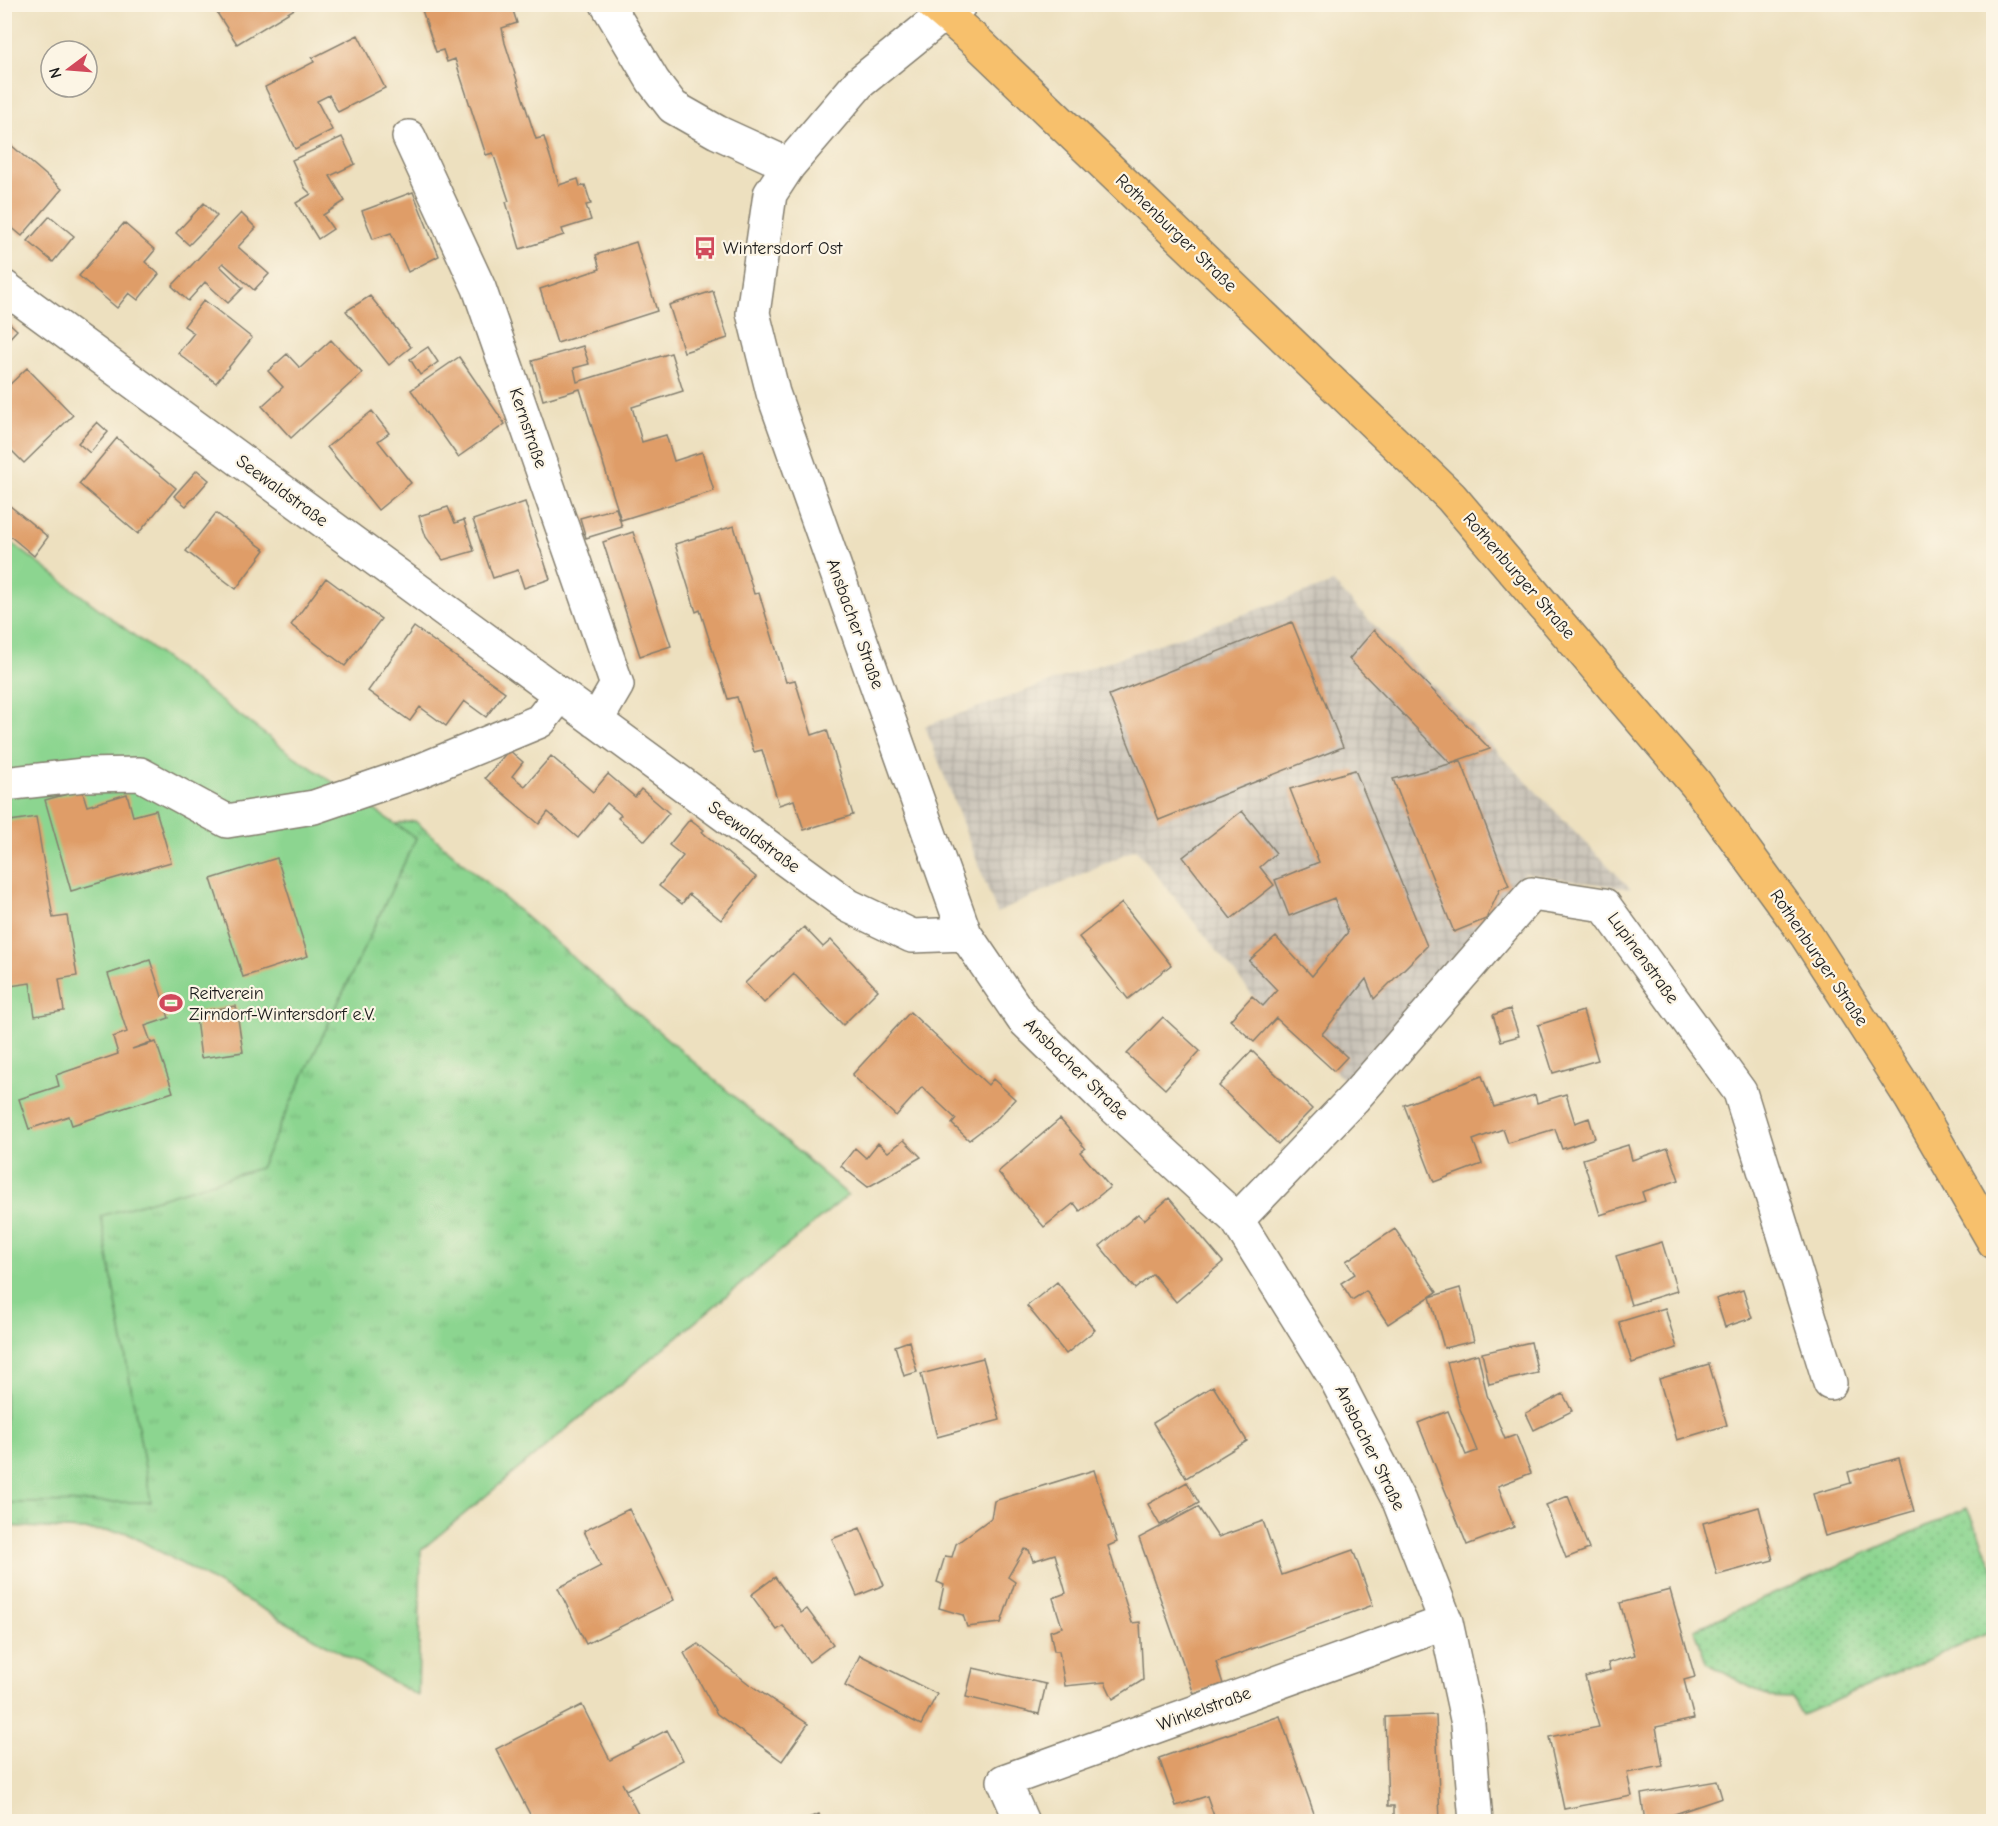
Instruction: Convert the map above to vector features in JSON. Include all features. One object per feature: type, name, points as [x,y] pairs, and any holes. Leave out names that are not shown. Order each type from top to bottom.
[{"type":"main road","name":"Rothenburger Straße","points":[[946,8],[978,43],[1451,497],[1482,532],[1696,784],[1807,936],[1911,1098],[1994,1242]]},
{"type":"street","points":[[607,4],[653,81],[673,107],[717,132],[789,165]]},
{"type":"street","name":"Ansbacher Straße","points":[[946,8],[860,83],[789,165],[770,194],[753,313],[773,393],[965,934],[1023,1019],[1102,1096],[1237,1220],[1337,1381],[1398,1501],[1446,1622],[1468,1724],[1476,1821]]},
{"type":"street","name":"Kernstraße","points":[[409,137],[479,288],[617,685],[596,721]]},
{"type":"street","name":"Seewaldstraße","points":[[4,287],[849,906],[912,936],[965,934]]},
{"type":"street","points":[[4,784],[84,775],[140,774],[226,821],[314,807],[417,772],[540,721],[560,694]]},
{"type":"street","name":"Lupinenstraße","points":[[1237,1220],[1355,1097],[1532,894],[1604,905],[1740,1092],[1830,1383]]},
{"type":"street","name":"Winkelstraße","points":[[1022,1821],[1004,1781],[1446,1622]]},
{"type":"shaded area","points":[[1333,583],[1631,889],[1525,873],[1350,1085],[1253,996],[1136,849],[997,913],[925,726]]},
{"type":"green space","name":"Reitverein Zirndorf-Wintersdorf e.V.","points":[[4,537],[291,754],[416,838],[260,1168],[101,1216],[151,1502],[5,1503]]},
{"type":"green space","points":[[415,821],[848,1195],[421,1550],[418,1696],[125,1532],[5,1526],[4,1144],[395,824]]},
{"type":"green space","points":[[1967,1508],[1993,1567],[1993,1631],[1802,1715],[1792,1698],[1768,1697],[1706,1663],[1695,1629]]},
{"type":"building","points":[[420,4],[511,4],[517,23],[502,28],[536,139],[544,137],[559,185],[578,179],[580,186],[585,185],[591,204],[586,205],[591,220],[562,229],[564,235],[520,249],[506,202],[509,201],[493,153],[486,155],[455,59],[447,62],[443,50],[436,52]]},
{"type":"building","points":[[212,5],[301,5],[237,44]]},
{"type":"building","points":[[358,35],[385,88],[338,112],[329,95],[317,101],[332,130],[295,149],[265,87],[314,62],[312,58]]},
{"type":"building","points":[[342,137],[355,164],[330,176],[345,201],[323,215],[333,229],[318,239],[296,203],[311,194],[305,188],[292,160]]},
{"type":"building","points":[[4,139],[62,189],[22,236],[4,221]]},
{"type":"building","points":[[413,192],[439,256],[408,272],[391,233],[373,239],[362,211]]},
{"type":"building","points":[[204,203],[217,216],[189,245],[176,233]]},
{"type":"building","points":[[241,213],[256,228],[238,247],[269,274],[254,290],[223,263],[220,266],[243,288],[228,303],[205,282],[188,301],[172,286]]},
{"type":"building","points":[[50,216],[74,236],[53,262],[28,241]]},
{"type":"building","points":[[124,223],[155,250],[145,262],[159,274],[138,300],[129,293],[117,308],[79,276]]},
{"type":"building","points":[[636,242],[657,311],[557,343],[540,289],[600,269],[596,255]]},
{"type":"building","points":[[713,291],[728,338],[684,352],[669,305]]},
{"type":"building","points":[[370,296],[411,347],[389,365],[346,311]]},
{"type":"building","points":[[204,300],[252,338],[216,383],[178,353],[194,333],[184,326]]},
{"type":"building","points":[[4,318],[17,330],[4,344]]},
{"type":"building","points":[[331,340],[362,373],[291,438],[262,406],[283,387],[268,371],[287,354],[300,368]]},
{"type":"building","points":[[583,346],[589,364],[574,368],[577,382],[671,353],[683,391],[632,407],[642,442],[666,435],[674,461],[702,452],[714,491],[621,520],[580,389],[543,400],[532,361]]},
{"type":"building","points":[[428,347],[438,362],[420,375],[410,359]]},
{"type":"building","points":[[459,357],[505,424],[458,457],[411,390]]},
{"type":"building","points":[[27,368],[73,415],[24,463],[4,443],[4,390]]},
{"type":"building","points":[[372,411],[389,433],[378,441],[411,483],[378,510],[327,447]]},
{"type":"building","points":[[97,422],[108,432],[90,453],[78,443]]},
{"type":"building","points":[[117,438],[176,488],[138,534],[79,484]]},
{"type":"building","points":[[197,470],[209,480],[186,506],[174,496]]},
{"type":"building","points":[[4,501],[48,537],[34,556],[4,531]]},
{"type":"building","points":[[525,502],[550,579],[524,588],[518,570],[493,578],[473,520]]},
{"type":"building","points":[[448,507],[455,523],[464,520],[474,551],[443,560],[426,537],[419,516]]},
{"type":"building","points":[[616,508],[622,527],[586,538],[580,518]]},
{"type":"building","points":[[216,513],[265,550],[236,589],[186,551]]},
{"type":"building","points":[[734,526],[754,594],[759,593],[786,682],[795,680],[812,735],[827,730],[853,815],[804,830],[794,800],[779,805],[762,750],[754,752],[737,697],[728,699],[700,610],[696,612],[675,544]]},
{"type":"building","points":[[633,532],[671,646],[640,656],[603,542]]},
{"type":"building","points":[[326,578],[381,619],[345,666],[291,625]]},
{"type":"building","points":[[1292,622],[1343,747],[1159,820],[1109,695]]},
{"type":"building","points":[[414,627],[505,692],[486,717],[464,701],[446,726],[420,707],[410,721],[368,691]]},
{"type":"building","points":[[1374,630],[1490,749],[1450,763],[1349,659]]},
{"type":"building","points":[[509,750],[523,762],[512,776],[525,786],[551,756],[593,792],[608,774],[635,797],[641,789],[669,813],[645,841],[618,818],[621,815],[607,803],[578,838],[548,812],[539,824],[485,778]]},
{"type":"building","points":[[1461,761],[1509,886],[1500,889],[1486,919],[1454,932],[1393,779]]},
{"type":"building","points":[[1355,770],[1427,946],[1374,999],[1366,979],[1322,1034],[1347,1057],[1334,1071],[1276,1018],[1254,1042],[1230,1020],[1252,996],[1263,1006],[1277,990],[1249,961],[1276,937],[1312,976],[1348,932],[1334,898],[1289,916],[1275,880],[1319,862],[1290,789]]},
{"type":"building","points":[[82,790],[87,806],[127,794],[133,816],[156,810],[171,862],[71,891],[45,800]]},
{"type":"building","points":[[1242,811],[1276,853],[1260,867],[1274,885],[1231,919],[1183,857]]},
{"type":"building","points":[[36,817],[53,918],[67,916],[77,976],[59,979],[64,1011],[35,1016],[30,983],[4,987],[4,822]]},
{"type":"building","points":[[690,819],[704,830],[702,832],[756,877],[721,920],[689,894],[682,904],[659,886],[683,856],[669,845]]},
{"type":"building","points":[[277,858],[308,956],[243,977],[211,879]]},
{"type":"building","points":[[1122,903],[1171,965],[1128,999],[1079,937]]},
{"type":"building","points":[[804,927],[823,947],[831,940],[878,990],[843,1025],[794,974],[764,1003],[745,983]]},
{"type":"building","points":[[150,960],[169,1018],[145,1026],[151,1042],[132,1049],[156,1042],[173,1092],[72,1125],[69,1116],[29,1129],[19,1099],[59,1086],[56,1075],[118,1054],[113,1037],[127,1032],[108,974]]},
{"type":"building","points":[[236,1006],[243,1052],[201,1058],[195,1012]]},
{"type":"building","points":[[1510,1009],[1519,1036],[1501,1041],[1493,1015]]},
{"type":"building","points":[[1583,1011],[1598,1060],[1553,1073],[1538,1025]]},
{"type":"building","points":[[910,1012],[988,1085],[993,1079],[1015,1099],[998,1118],[969,1140],[952,1124],[956,1119],[922,1087],[896,1116],[852,1075]]},
{"type":"building","points":[[1163,1017],[1200,1051],[1165,1089],[1127,1054]]},
{"type":"building","points":[[1252,1051],[1312,1109],[1278,1144],[1219,1086]]},
{"type":"building","points":[[1482,1076],[1494,1107],[1535,1095],[1537,1103],[1566,1094],[1575,1123],[1589,1118],[1595,1138],[1562,1149],[1555,1129],[1508,1143],[1503,1129],[1473,1140],[1482,1164],[1434,1182],[1404,1105]]},
{"type":"building","points":[[1060,1119],[1085,1148],[1080,1152],[1110,1187],[1080,1211],[1074,1203],[1044,1227],[998,1172]]},
{"type":"building","points":[[904,1140],[921,1157],[868,1187],[841,1166],[855,1148],[866,1158],[878,1143],[888,1152]]},
{"type":"building","points":[[1628,1145],[1632,1160],[1668,1148],[1679,1180],[1642,1192],[1645,1201],[1600,1215],[1583,1159]]},
{"type":"building","points":[[1169,1198],[1223,1262],[1176,1302],[1153,1274],[1135,1289],[1100,1246],[1138,1214],[1144,1220]]},
{"type":"building","points":[[1395,1229],[1437,1292],[1388,1324],[1366,1291],[1352,1300],[1341,1283],[1355,1274],[1346,1261]]},
{"type":"building","points":[[1662,1242],[1677,1291],[1631,1305],[1616,1256]]},
{"type":"building","points":[[1057,1282],[1095,1330],[1066,1354],[1027,1306]]},
{"type":"building","points":[[1460,1288],[1474,1341],[1444,1348],[1430,1297]]},
{"type":"building","points":[[1743,1290],[1752,1318],[1725,1327],[1716,1299]]},
{"type":"building","points":[[1665,1308],[1677,1348],[1632,1363],[1619,1322]]},
{"type":"building","points":[[909,1341],[917,1372],[904,1376],[895,1346]]},
{"type":"building","points":[[1531,1342],[1538,1373],[1489,1384],[1482,1353]]},
{"type":"building","points":[[1478,1354],[1487,1395],[1505,1439],[1516,1435],[1531,1473],[1498,1486],[1514,1527],[1467,1545],[1418,1423],[1448,1411],[1466,1455],[1477,1451],[1459,1406],[1447,1362]]},
{"type":"building","points":[[983,1358],[1000,1420],[937,1437],[921,1374]]},
{"type":"building","points":[[1709,1364],[1727,1425],[1677,1440],[1659,1379]]},
{"type":"building","points":[[1213,1386],[1247,1441],[1186,1478],[1153,1423]]},
{"type":"building","points":[[1563,1394],[1572,1411],[1534,1430],[1526,1413]]},
{"type":"building","points":[[1899,1458],[1914,1511],[1825,1536],[1813,1494],[1851,1483],[1848,1472]]},
{"type":"building","points":[[1094,1470],[1117,1542],[1108,1546],[1132,1623],[1140,1622],[1143,1680],[1113,1699],[1105,1682],[1065,1686],[1059,1651],[1054,1651],[1050,1631],[1062,1627],[1053,1598],[1066,1593],[1055,1554],[1033,1561],[1029,1550],[1024,1549],[1008,1577],[1015,1582],[1001,1623],[967,1627],[963,1615],[939,1608],[944,1585],[937,1582],[945,1556],[952,1557],[956,1544],[991,1518],[994,1501]]},
{"type":"building","points":[[1187,1482],[1199,1503],[1160,1525],[1148,1504]]},
{"type":"building","points":[[1568,1496],[1589,1549],[1566,1558],[1546,1505]]},
{"type":"building","points":[[1198,1507],[1218,1537],[1263,1521],[1282,1575],[1353,1550],[1373,1605],[1216,1662],[1223,1684],[1194,1694],[1139,1538]]},
{"type":"building","points":[[1759,1507],[1773,1560],[1717,1575],[1703,1523]]},
{"type":"building","points":[[629,1509],[674,1600],[586,1644],[558,1588],[601,1566],[584,1531]]},
{"type":"building","points":[[860,1528],[884,1585],[857,1596],[832,1539]]},
{"type":"building","points":[[775,1577],[801,1613],[807,1609],[833,1644],[809,1662],[783,1626],[777,1630],[751,1595]]},
{"type":"building","points":[[1670,1590],[1695,1677],[1684,1680],[1694,1719],[1656,1727],[1663,1766],[1627,1773],[1632,1796],[1564,1809],[1549,1737],[1599,1727],[1585,1677],[1610,1670],[1608,1663],[1635,1655],[1620,1603]]},
{"type":"building","points":[[698,1644],[749,1684],[808,1724],[782,1761],[717,1714],[684,1653]]},
{"type":"building","points":[[860,1655],[937,1694],[921,1725],[845,1686]]},
{"type":"building","points":[[973,1668],[1046,1684],[1039,1714],[966,1697]]},
{"type":"building","points":[[582,1705],[610,1760],[667,1730],[683,1760],[626,1790],[622,1783],[642,1822],[534,1822],[496,1749]]},
{"type":"building","points":[[1436,1715],[1440,1822],[1394,1822],[1394,1806],[1388,1806],[1385,1717]]},
{"type":"building","points":[[1280,1716],[1317,1822],[1216,1822],[1207,1796],[1176,1806],[1159,1758]]},
{"type":"building","points":[[1717,1781],[1722,1798],[1645,1822],[1641,1794]]},
{"type":"building","points":[[819,1814],[822,1822],[800,1822],[800,1821]]},
{"type":"place","name":"Wintersdorf Ost","points":[[705,248]]},
{"type":"place","name":"Reitverein Zirndorf-Wintersdorf e.V.","points":[[171,1003]]}]
